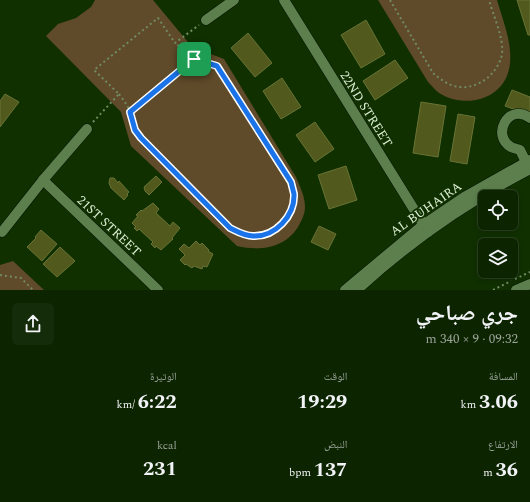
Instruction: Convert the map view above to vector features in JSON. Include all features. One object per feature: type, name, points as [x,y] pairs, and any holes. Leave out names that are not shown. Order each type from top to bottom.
[{"type":"street","points":[[206,20],[234,0]]},
{"type":"street","name":"22ND STREET","points":[[284,0],[425,228]]},
{"type":"street","points":[[527,165],[520,150],[510,147],[502,132],[504,123],[510,116],[517,114],[526,115],[530,118]]},
{"type":"street","points":[[2,232],[43,180],[87,129]]},
{"type":"street","name":"AL BUHAIRA","points":[[345,290],[387,254],[472,193],[527,165]]},
{"type":"street","name":"21ST STREET","points":[[43,180],[158,290]]},
{"type":"street","name":"AL BUHAIRA","points":[[357,290],[425,228]]},
{"type":"street","points":[[516,290],[530,284]]},
{"type":"path","points":[[390,0],[433,73],[448,84],[467,87],[480,83],[490,76],[498,66],[502,54],[502,41],[489,0]]},
{"type":"path","points":[[158,18],[175,43],[194,59],[217,66],[291,182],[294,194],[292,207],[287,219],[278,228],[267,234],[254,236],[242,234],[230,228],[138,134],[135,130],[130,112],[119,94],[94,70],[158,18]]},
{"type":"path","points":[[175,43],[206,20]]},
{"type":"path","points":[[130,112],[194,59]]},
{"type":"path","points":[[87,129],[119,94]]},
{"type":"path","points":[[0,275],[20,278],[33,290]]},
{"type":"shaded area","points":[[95,0],[153,0],[192,47],[224,59],[296,177],[302,192],[305,203],[304,215],[298,227],[286,240],[270,247],[262,248],[245,248],[237,246],[131,146],[121,112],[46,36],[58,24],[76,18],[91,7]]},
{"type":"shaded area","points":[[378,0],[497,0],[510,47],[510,63],[507,75],[501,85],[493,93],[484,98],[473,100],[461,101],[439,93],[428,82]]},
{"type":"shaded area","points":[[13,261],[44,290],[0,290],[0,265]]},
{"type":"building","points":[[517,0],[530,0],[530,35],[528,35]]},
{"type":"building","points":[[366,20],[385,54],[361,68],[341,35]]},
{"type":"building","points":[[248,33],[272,63],[255,77],[231,48]]},
{"type":"building","points":[[395,60],[408,78],[375,100],[363,81]]},
{"type":"building","points":[[282,78],[301,107],[281,119],[263,91]]},
{"type":"building","points":[[512,90],[530,97],[530,115],[505,106]]},
{"type":"building","points":[[5,94],[19,102],[0,127],[0,101]]},
{"type":"building","points":[[421,102],[446,106],[438,157],[413,153]]},
{"type":"building","points":[[458,114],[475,117],[467,164],[450,161]]},
{"type":"building","points":[[315,122],[334,149],[315,162],[296,135]]},
{"type":"building","points":[[346,166],[357,200],[329,209],[318,175]]},
{"type":"building","points":[[156,176],[162,182],[149,195],[145,191],[144,187]]},
{"type":"building","points":[[110,178],[114,178],[118,183],[119,181],[129,192],[124,200],[111,188],[109,183]]},
{"type":"building","points":[[153,203],[159,209],[156,213],[170,226],[173,222],[180,228],[172,238],[173,239],[161,250],[156,246],[155,248],[151,244],[153,242],[139,229],[137,231],[134,228],[136,227],[132,223],[138,216],[136,215],[141,210],[142,211]]},
{"type":"building","points":[[319,226],[336,234],[328,250],[311,242]]},
{"type":"building","points":[[41,230],[57,244],[42,261],[27,247],[36,238],[35,237]]},
{"type":"building","points":[[196,241],[200,245],[202,243],[209,250],[208,251],[213,254],[207,267],[203,266],[202,269],[194,266],[192,268],[186,264],[185,265],[180,260],[185,255],[179,249],[184,244],[189,248]]},
{"type":"building","points":[[60,247],[75,261],[57,277],[43,264]]},
{"type":"route","points":[[194,59],[217,66],[291,182],[294,194],[292,207],[287,219],[278,228],[267,234],[254,236],[242,234],[230,228],[141,138],[135,130],[130,112],[194,59]]}]
